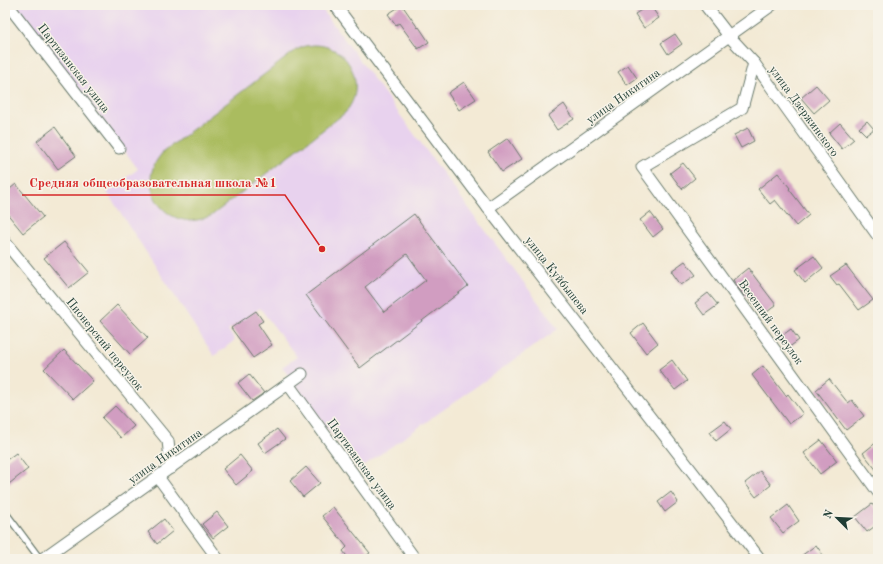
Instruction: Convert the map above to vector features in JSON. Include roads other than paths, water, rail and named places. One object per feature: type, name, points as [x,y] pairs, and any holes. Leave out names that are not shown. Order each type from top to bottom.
[{"type":"street","name":"Партизанская улица","points":[[8,5],[119,148]]},
{"type":"street","name":"улица Куйбышева","points":[[335,5],[488,208],[760,559]]},
{"type":"street","name":"улица Дзержинского","points":[[705,5],[729,36],[754,63],[878,236]]},
{"type":"street","name":"улица Никитина","points":[[488,208],[772,5]]},
{"type":"street","name":"Весенний переулок","points":[[754,63],[742,108],[642,167],[878,492]]},
{"type":"street","name":"Пионерский переулок","points":[[5,242],[168,441],[171,468]]},
{"type":"street","name":"улица Никитина","points":[[41,559],[302,374]]},
{"type":"street","name":"Партизанская улица","points":[[288,384],[414,559]]},
{"type":"street","points":[[158,477],[218,559]]},
{"type":"lane","points":[[5,512],[41,559]]},
{"type":"place","name":"Средняя общеобразовательная школа №1","points":[[322,249]]}]
